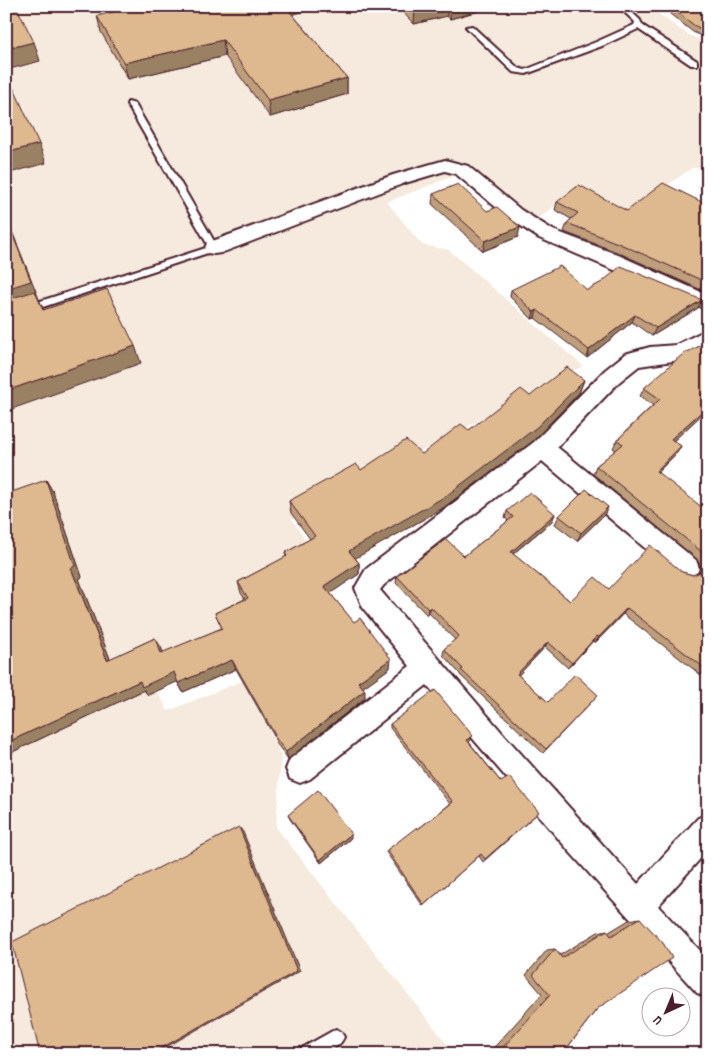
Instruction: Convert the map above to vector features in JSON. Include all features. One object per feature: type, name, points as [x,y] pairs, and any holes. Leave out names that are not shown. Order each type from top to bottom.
[{"type":"street","points":[[214,248],[399,179],[445,164],[462,170],[515,214],[546,234],[609,259],[708,303]]},
{"type":"street","points":[[708,336],[680,352],[650,355],[632,360],[612,376],[542,448],[375,578],[367,588],[372,600],[428,668],[638,906],[708,982]]},
{"type":"street","points":[[542,448],[687,568]]},
{"type":"street","points":[[300,769],[428,668]]},
{"type":"street","points":[[638,906],[708,828]]},
{"type":"lane","points":[[622,6],[638,21],[638,26],[694,63]]},
{"type":"lane","points":[[470,28],[516,70],[526,72],[592,47],[638,26]]},
{"type":"lane","points":[[6,316],[214,248],[131,104]]},
{"type":"lane","points":[[308,1054],[336,1037]]},
{"type":"shaded area","points":[[6,6],[655,6],[654,11],[687,34],[708,43],[708,168],[692,168],[624,215],[574,191],[535,221],[469,170],[387,202],[422,245],[449,250],[583,366],[292,519],[311,548],[258,611],[143,665],[168,711],[247,679],[281,756],[276,827],[455,1054],[6,1054]]},
{"type":"building","points":[[6,6],[16,6],[34,42],[6,49]]},
{"type":"building","points":[[136,6],[285,6],[347,78],[268,100],[223,40],[124,63],[97,16]]},
{"type":"building","points":[[677,6],[708,6],[708,32],[695,26],[672,8]]},
{"type":"building","points":[[6,71],[39,144],[6,153]]},
{"type":"building","points":[[663,183],[708,205],[708,283],[567,223],[578,213],[557,202],[579,185],[627,211]]},
{"type":"building","points":[[458,184],[487,211],[497,207],[520,227],[485,241],[433,194]]},
{"type":"building","points":[[6,218],[31,281],[6,289]]},
{"type":"building","points":[[560,266],[587,290],[602,282],[621,266],[702,300],[656,328],[635,315],[589,350],[537,310],[534,312],[511,290]]},
{"type":"building","points":[[107,289],[135,346],[6,391],[6,300],[35,291],[43,310]]},
{"type":"building","points":[[708,342],[708,406],[671,439],[681,446],[656,471],[708,512],[708,553],[704,557],[702,552],[596,466],[623,444],[617,440],[660,399],[644,388],[683,354]]},
{"type":"building","points":[[567,367],[584,380],[537,427],[446,496],[349,551],[359,563],[324,586],[354,622],[360,618],[391,659],[358,682],[365,690],[286,752],[274,736],[232,660],[178,683],[174,672],[142,687],[140,681],[6,743],[6,494],[46,480],[75,566],[71,568],[107,660],[155,638],[161,653],[222,628],[215,613],[248,598],[238,582],[287,556],[285,553],[315,536],[289,501],[356,464],[361,470],[406,440],[422,454],[461,424],[469,430],[521,389],[530,396]]},
{"type":"building","points":[[586,489],[608,507],[581,533],[559,516]]},
{"type":"building","points":[[530,492],[555,514],[511,552],[570,601],[595,577],[609,589],[650,545],[682,572],[693,575],[703,571],[706,561],[704,557],[708,559],[708,669],[627,608],[572,663],[548,642],[517,674],[548,702],[575,674],[598,695],[546,749],[461,670],[463,669],[444,649],[459,636],[431,607],[428,609],[397,576],[446,539],[464,556],[513,517],[507,511]]},
{"type":"building","points":[[435,690],[473,736],[467,740],[501,782],[509,777],[539,812],[485,859],[481,854],[424,905],[387,850],[453,802],[390,724]]},
{"type":"building","points":[[318,790],[351,834],[320,860],[288,815]]},
{"type":"building","points":[[239,827],[297,971],[151,1054],[40,1054],[12,942]]},
{"type":"building","points":[[640,918],[663,943],[672,958],[597,1009],[567,1048],[572,1054],[497,1054],[550,995],[533,975],[555,949],[562,958],[607,930],[611,936]]}]
